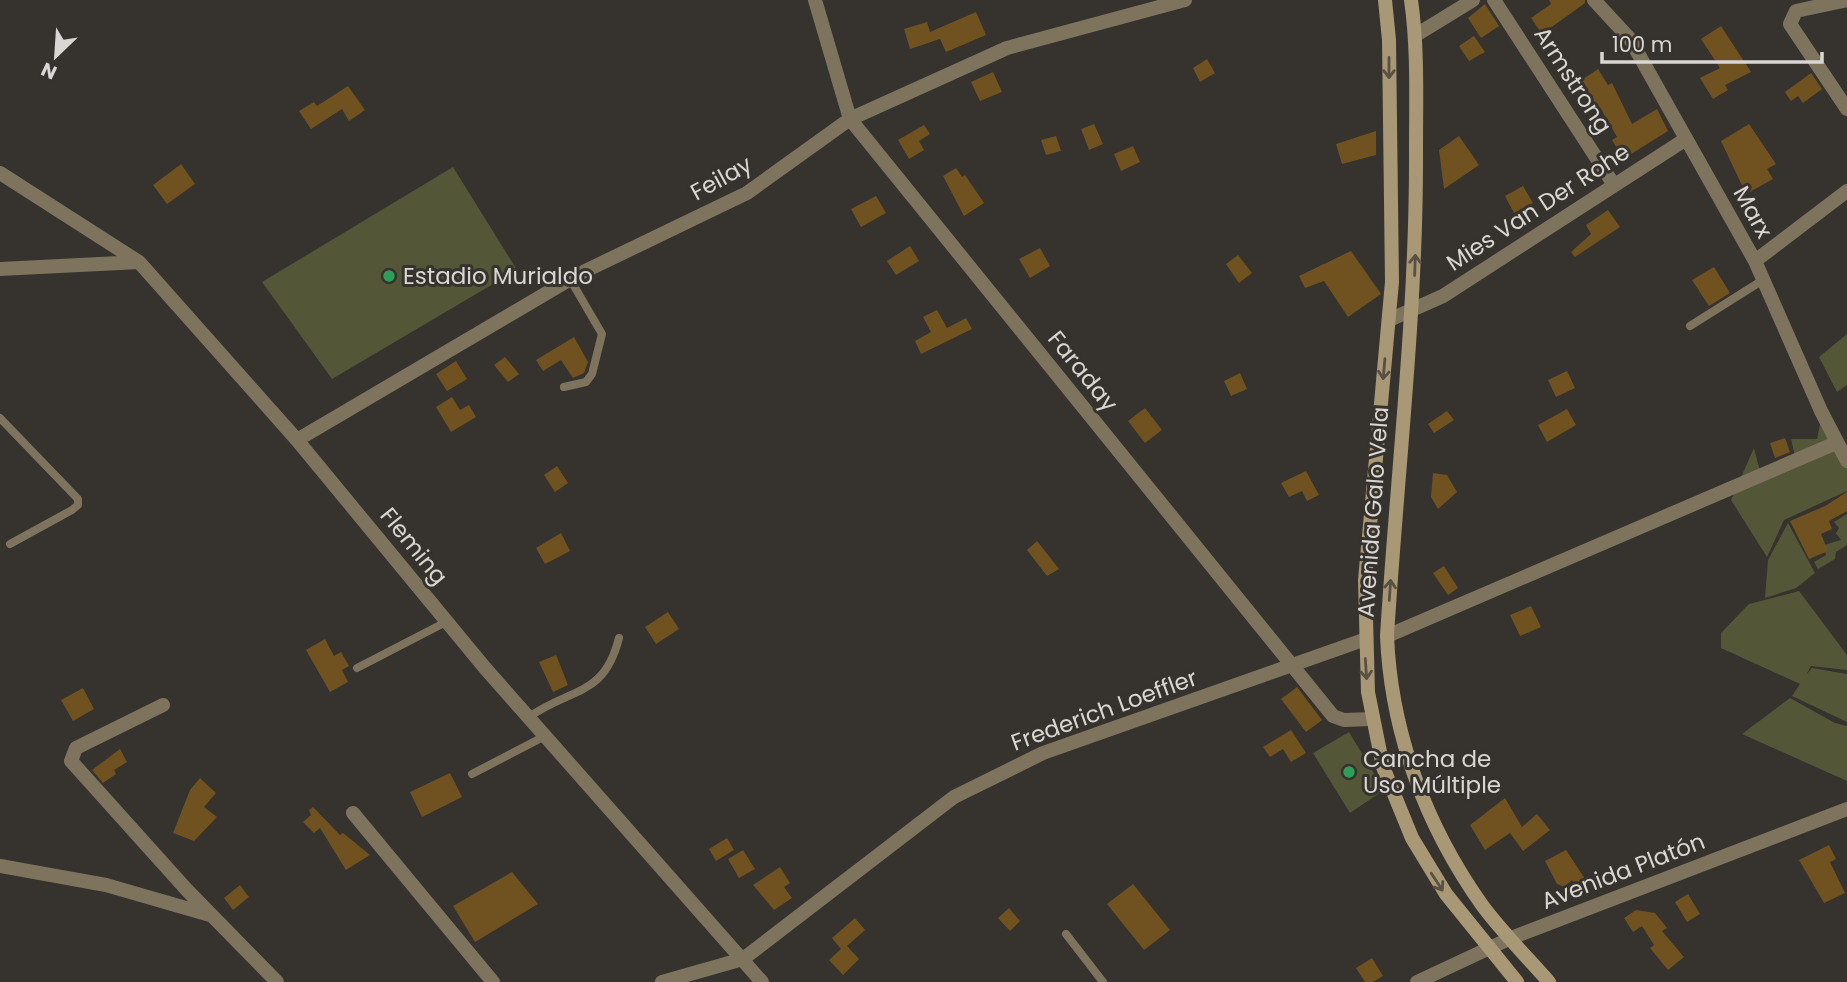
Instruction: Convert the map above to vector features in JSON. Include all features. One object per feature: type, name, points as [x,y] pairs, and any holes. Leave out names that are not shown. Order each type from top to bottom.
[{"type":"main road","name":"Avenida Galo Vela","points":[[1385,0],[1389,40],[1392,282],[1365,580],[1372,719],[1383,767],[1412,838],[1446,894],[1517,982]]},
{"type":"main road","name":"Avenida Galo Vela","points":[[1411,0],[1416,36],[1416,222],[1413,311],[1387,636],[1394,706],[1422,796],[1449,855],[1483,906],[1549,982]]},
{"type":"street","name":"Faraday","points":[[815,0],[850,119],[1333,716],[1344,720],[1372,719]]},
{"type":"street","name":"Feilay","points":[[297,440],[570,279],[747,193],[850,119],[1007,48],[1146,6],[1185,0]]},
{"type":"street","points":[[1416,36],[1472,0]]},
{"type":"street","name":"Armstrong","points":[[1494,0],[1614,185]]},
{"type":"street","name":"Marx","points":[[1594,0],[1630,39],[1755,261],[1836,443],[1847,461]]},
{"type":"street","points":[[1847,0],[1796,11],[1790,24],[1847,109]]},
{"type":"street","name":"Mies Van Der Rohe","points":[[1389,320],[1443,296],[1686,139]]},
{"type":"street","name":"Fleming","points":[[0,173],[139,262],[297,440],[446,622],[762,982]]},
{"type":"street","points":[[1755,261],[1847,191]]},
{"type":"street","points":[[0,269],[139,262]]},
{"type":"street","points":[[1387,636],[1836,443]]},
{"type":"street","name":"Frederich Loeffler","points":[[743,959],[954,797],[1043,753],[1366,639]]},
{"type":"street","points":[[163,705],[76,748],[71,761],[211,915],[277,982]]},
{"type":"street","name":"Avenida Platón","points":[[1418,982],[1488,947],[1847,809]]},
{"type":"street","points":[[353,813],[493,982]]},
{"type":"street","points":[[0,866],[119,888],[211,915]]},
{"type":"street","points":[[662,982],[743,959]]},
{"type":"lane","points":[[564,387],[586,382],[592,374],[602,334],[570,279]]},
{"type":"lane","points":[[1690,326],[1763,280]]},
{"type":"lane","points":[[0,418],[78,499],[78,505],[72,510],[10,544]]},
{"type":"lane","points":[[357,668],[446,622]]},
{"type":"lane","points":[[529,717],[604,675],[613,660],[619,638]]},
{"type":"lane","points":[[472,774],[545,736]]},
{"type":"lane","points":[[1066,934],[1103,982]]},
{"type":"green space","name":"Estadio Murialdo","points":[[453,167],[517,270],[332,379],[262,282]]},
{"type":"green space","points":[[1847,334],[1847,385],[1837,392],[1819,357]]},
{"type":"green space","points":[[1822,415],[1847,465],[1847,491],[1784,520],[1767,557],[1731,500],[1754,448],[1761,475],[1796,461],[1791,439],[1817,439]]},
{"type":"green space","points":[[1847,514],[1847,545],[1836,552],[1835,559],[1818,569],[1814,562],[1826,555],[1824,545],[1841,540],[1836,533],[1839,528],[1834,522]]},
{"type":"green space","points":[[1788,523],[1815,573],[1796,588],[1765,598],[1768,560]]},
{"type":"green space","points":[[1799,591],[1847,655],[1847,670],[1811,666],[1806,675],[1812,668],[1847,674],[1847,722],[1792,696],[1800,684],[1721,648],[1721,633],[1749,604]]},
{"type":"green space","points":[[1790,698],[1835,723],[1847,726],[1847,781],[1742,734]]},
{"type":"green space","name":"Cancha de Uso Múltiple","points":[[1349,732],[1384,790],[1350,813],[1313,753]]},
{"type":"building","points":[[1549,0],[1585,0],[1585,3],[1542,34],[1531,18],[1551,4]]},
{"type":"building","points":[[1485,4],[1499,26],[1481,38],[1468,18]]},
{"type":"building","points":[[976,12],[986,35],[946,52],[940,39],[910,49],[904,29],[927,22],[930,32]]},
{"type":"building","points":[[1721,26],[1751,72],[1725,85],[1728,90],[1713,99],[1700,78],[1720,68],[1701,39]]},
{"type":"building","points":[[1474,36],[1485,52],[1469,61],[1459,46]]},
{"type":"building","points":[[1207,59],[1215,73],[1200,82],[1193,68]]},
{"type":"building","points":[[1598,69],[1608,85],[1612,83],[1632,124],[1657,109],[1668,131],[1628,156],[1624,151],[1620,153],[1612,140],[1617,137],[1601,109],[1595,113],[1576,84]]},
{"type":"building","points":[[993,72],[1002,92],[980,101],[971,82]]},
{"type":"building","points":[[1811,73],[1822,89],[1803,103],[1798,96],[1791,101],[1785,92]]},
{"type":"building","points":[[348,86],[365,110],[349,121],[342,109],[311,129],[299,111],[314,102],[317,106]]},
{"type":"building","points":[[1094,124],[1103,144],[1089,150],[1081,129]]},
{"type":"building","points":[[1749,124],[1776,164],[1767,169],[1773,179],[1746,194],[1721,141]]},
{"type":"building","points":[[924,125],[930,134],[919,141],[924,150],[909,159],[898,140]]},
{"type":"building","points":[[1376,131],[1376,155],[1342,164],[1336,144]]},
{"type":"building","points":[[1056,136],[1061,151],[1046,155],[1041,140]]},
{"type":"building","points":[[1459,136],[1479,165],[1444,189],[1439,150]]},
{"type":"building","points":[[1133,146],[1140,162],[1121,171],[1114,154]]},
{"type":"building","points":[[181,164],[195,184],[167,204],[153,185]]},
{"type":"building","points":[[956,168],[962,177],[965,175],[984,203],[964,216],[943,176]]},
{"type":"building","points":[[1523,186],[1533,203],[1514,213],[1505,196]]},
{"type":"building","points":[[876,196],[886,213],[861,227],[851,209]]},
{"type":"building","points":[[1608,210],[1620,227],[1575,257],[1571,252],[1591,234],[1586,225]]},
{"type":"building","points":[[910,246],[919,261],[896,275],[887,261]]},
{"type":"building","points":[[1040,248],[1050,266],[1030,278],[1019,259]]},
{"type":"building","points":[[1351,251],[1381,294],[1348,317],[1324,281],[1305,288],[1299,276]]},
{"type":"building","points":[[1238,255],[1252,273],[1239,283],[1226,264]]},
{"type":"building","points":[[1714,267],[1730,293],[1709,306],[1692,280]]},
{"type":"building","points":[[937,310],[947,328],[966,318],[972,329],[921,354],[915,341],[931,332],[923,317]]},
{"type":"building","points":[[574,337],[588,362],[584,373],[573,378],[561,360],[543,371],[536,360]]},
{"type":"building","points":[[505,357],[519,374],[508,382],[494,365]]},
{"type":"building","points":[[456,361],[467,379],[447,391],[436,374]]},
{"type":"building","points":[[1567,371],[1575,388],[1556,397],[1548,380]]},
{"type":"building","points":[[1240,373],[1247,389],[1231,396],[1224,381]]},
{"type":"building","points":[[452,397],[460,410],[469,405],[476,417],[451,432],[436,407]]},
{"type":"building","points":[[1145,408],[1162,430],[1145,443],[1128,421]]},
{"type":"building","points":[[1567,409],[1576,425],[1547,442],[1538,425]]},
{"type":"building","points":[[1447,411],[1454,420],[1434,433],[1428,424]]},
{"type":"building","points":[[1785,438],[1790,452],[1775,458],[1770,443]]},
{"type":"building","points":[[557,466],[568,483],[555,492],[544,475]]},
{"type":"building","points":[[1306,471],[1319,495],[1307,501],[1302,491],[1289,497],[1281,483]]},
{"type":"building","points":[[1433,473],[1447,475],[1457,492],[1438,509],[1431,497]]},
{"type":"building","points":[[1847,492],[1847,511],[1829,521],[1832,529],[1821,534],[1828,551],[1809,559],[1790,521],[1825,506]]},
{"type":"building","points":[[561,533],[570,551],[545,564],[536,548]]},
{"type":"building","points":[[1037,541],[1059,569],[1047,576],[1027,550]]},
{"type":"building","points":[[1444,566],[1458,588],[1448,595],[1433,573]]},
{"type":"building","points":[[1531,606],[1541,627],[1520,636],[1510,615]]},
{"type":"building","points":[[668,612],[679,629],[656,644],[645,627]]},
{"type":"building","points":[[325,639],[334,656],[341,652],[349,666],[342,670],[348,682],[330,692],[306,650]]},
{"type":"building","points":[[556,655],[568,685],[553,692],[539,662]]},
{"type":"building","points":[[1297,687],[1322,720],[1306,732],[1281,699]]},
{"type":"building","points":[[83,688],[94,709],[73,721],[61,700]]},
{"type":"building","points":[[1291,730],[1306,753],[1291,762],[1283,749],[1270,757],[1263,747]]},
{"type":"building","points":[[120,749],[127,762],[114,770],[116,774],[103,783],[92,770]]},
{"type":"building","points":[[450,773],[462,797],[422,817],[410,792]]},
{"type":"building","points":[[200,778],[216,793],[204,807],[217,817],[194,841],[173,833],[190,790]]},
{"type":"building","points":[[1505,798],[1522,827],[1537,814],[1550,830],[1523,851],[1510,833],[1485,850],[1470,825]]},
{"type":"building","points":[[313,807],[340,835],[343,833],[370,855],[346,870],[320,828],[314,833],[303,822],[311,815],[309,810]]},
{"type":"building","points":[[727,838],[734,850],[716,861],[709,849]]},
{"type":"building","points":[[1829,845],[1836,859],[1830,862],[1845,893],[1824,903],[1799,860]]},
{"type":"building","points":[[743,850],[755,869],[739,878],[728,859]]},
{"type":"building","points":[[1566,850],[1589,885],[1578,890],[1572,880],[1564,887],[1557,884],[1545,861]]},
{"type":"building","points":[[780,867],[790,883],[784,887],[792,898],[774,910],[753,885]]},
{"type":"building","points":[[512,872],[538,904],[475,942],[453,906]]},
{"type":"building","points":[[1133,884],[1170,930],[1144,950],[1107,904]]},
{"type":"building","points":[[240,885],[249,897],[233,910],[224,898]]},
{"type":"building","points":[[1688,894],[1700,914],[1687,922],[1675,902]]},
{"type":"building","points":[[1009,908],[1020,921],[1010,931],[998,918]]},
{"type":"building","points":[[1636,910],[1655,913],[1667,928],[1662,931],[1684,957],[1668,970],[1650,948],[1654,945],[1642,926],[1633,932],[1624,918]]},
{"type":"building","points":[[855,918],[865,930],[847,946],[859,959],[843,975],[829,960],[841,949],[832,938]]},
{"type":"building","points":[[1372,958],[1383,976],[1373,982],[1365,982],[1356,968]]},
{"type":"place","name":"Estadio Murialdo","points":[[389,276]]},
{"type":"place","name":"Cancha de Uso Múltiple","points":[[1349,772]]}]
